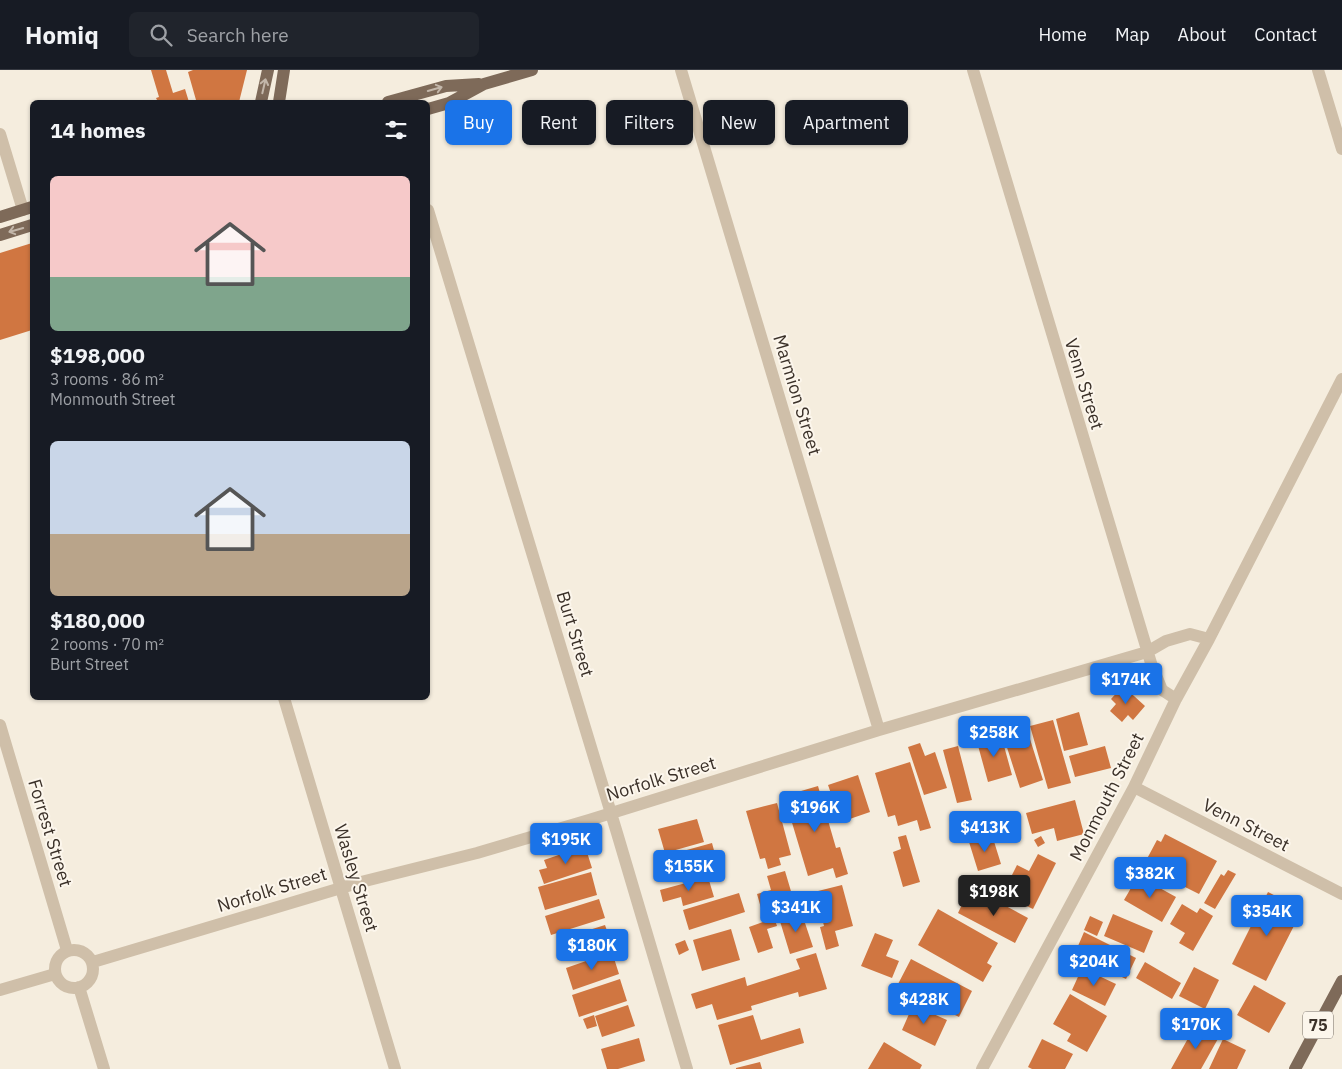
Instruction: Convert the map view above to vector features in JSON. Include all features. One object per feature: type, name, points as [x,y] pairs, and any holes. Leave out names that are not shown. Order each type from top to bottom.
[{"type":"main road","points":[[260,100],[268,70]]},
{"type":"main road","points":[[279,100],[284,70]]},
{"type":"main road","points":[[430,108],[449,103],[484,84],[532,70]]},
{"type":"main road","points":[[395,100],[446,86],[484,84]]},
{"type":"main road","points":[[0,217],[28,209]]},
{"type":"main road","points":[[0,235],[30,226]]},
{"type":"main road","name":"75","points":[[1295,1069],[1342,981]]},
{"type":"street","name":"Marmion Street","points":[[681,70],[879,730]]},
{"type":"street","name":"Venn Street","points":[[973,70],[1148,652],[1162,690],[1176,699]]},
{"type":"street","points":[[1318,70],[1342,149]]},
{"type":"street","points":[[0,134],[28,209]]},
{"type":"street","name":"Burt Street","points":[[430,217],[687,1069]]},
{"type":"street","name":"Monmouth Street","points":[[982,1069],[1134,787],[1176,699],[1342,379]]},
{"type":"street","name":"Norfolk Street","points":[[93,962],[341,888],[476,853],[611,813],[879,730],[1148,652],[1166,641],[1190,634],[1208,639]]},
{"type":"street","name":"Wasley Street","points":[[285,700],[395,1069]]},
{"type":"street","name":"Forrest Street","points":[[0,725],[67,950]]},
{"type":"street","name":"Venn Street","points":[[1134,787],[1342,894]]},
{"type":"street","points":[[77,949],[86,954],[93,962],[92,978],[86,984],[69,988],[61,982],[56,974],[55,964],[67,950],[77,949]]},
{"type":"street","points":[[0,990],[56,974]]},
{"type":"street","points":[[79,987],[104,1069]]},
{"type":"building","points":[[151,70],[166,70],[173,93],[185,89],[188,100],[157,100],[156,98],[159,97]]},
{"type":"building","points":[[193,70],[247,70],[240,100],[196,100],[188,72]]},
{"type":"building","points":[[30,244],[30,331],[0,340],[0,253]]},
{"type":"building","points":[[1123,686],[1145,706],[1133,720],[1128,715],[1122,722],[1110,711],[1116,704],[1111,699]]},
{"type":"building","points":[[1079,712],[1088,745],[1064,751],[1056,719]]},
{"type":"building","points":[[1023,717],[1043,780],[1020,788],[1003,735],[1015,731],[1012,721]]},
{"type":"building","points":[[1053,720],[1071,783],[1048,789],[1030,726]]},
{"type":"building","points":[[1001,735],[1012,775],[988,782],[977,742]]},
{"type":"building","points":[[920,743],[925,756],[935,752],[947,788],[924,795],[908,747]]},
{"type":"building","points":[[958,746],[972,800],[957,803],[943,750]]},
{"type":"building","points":[[1105,746],[1111,768],[1075,777],[1069,756]]},
{"type":"building","points":[[910,762],[931,828],[920,831],[917,820],[898,826],[895,815],[888,817],[875,773]]},
{"type":"building","points":[[858,775],[870,812],[841,822],[828,785]]},
{"type":"building","points":[[818,786],[836,848],[840,847],[848,874],[836,878],[833,868],[808,876],[784,796]]},
{"type":"building","points":[[1075,800],[1084,834],[1057,841],[1054,828],[1032,834],[1026,813]]},
{"type":"building","points":[[777,803],[791,855],[779,858],[781,865],[768,869],[765,858],[760,859],[746,811]]},
{"type":"building","points":[[697,819],[704,842],[665,853],[658,829]]},
{"type":"building","points":[[1165,834],[1217,861],[1199,894],[1179,884],[1177,889],[1141,870],[1157,840],[1161,842]]},
{"type":"building","points":[[906,835],[920,882],[903,887],[893,852],[901,849],[898,837]]},
{"type":"building","points":[[992,835],[1001,864],[978,871],[969,842]]},
{"type":"building","points":[[1041,836],[1045,843],[1038,847],[1034,840]]},
{"type":"building","points":[[712,843],[718,865],[671,878],[665,856]]},
{"type":"building","points":[[585,846],[592,868],[544,884],[539,870],[547,868],[544,860]]},
{"type":"building","points":[[1038,854],[1056,863],[1033,909],[1014,900],[1020,889],[1008,883],[1017,865],[1029,871]]},
{"type":"building","points":[[1228,870],[1236,874],[1215,909],[1204,903],[1221,874],[1224,876]]},
{"type":"building","points":[[785,871],[793,898],[761,908],[757,894],[771,890],[767,876]]},
{"type":"building","points":[[591,872],[597,895],[545,910],[538,887]]},
{"type":"building","points":[[1138,876],[1176,897],[1162,922],[1124,900]]},
{"type":"building","points":[[708,877],[714,897],[683,906],[681,897],[663,902],[660,890]]},
{"type":"building","points":[[842,885],[853,926],[835,931],[839,946],[826,950],[820,927],[824,926],[820,910],[823,909],[818,891]]},
{"type":"building","points":[[1268,892],[1302,910],[1266,981],[1232,964]]},
{"type":"building","points":[[739,893],[745,912],[689,930],[683,910]]},
{"type":"building","points":[[967,894],[988,905],[991,898],[1028,918],[1015,943],[958,913]]},
{"type":"building","points":[[599,899],[605,918],[551,935],[545,916]]},
{"type":"building","points":[[1182,904],[1197,913],[1200,908],[1213,916],[1193,951],[1179,943],[1185,933],[1170,924]]},
{"type":"building","points":[[938,909],[998,943],[987,963],[992,966],[983,982],[918,945]]},
{"type":"building","points":[[801,911],[813,947],[790,954],[779,918]]},
{"type":"building","points":[[773,914],[777,926],[767,929],[773,948],[758,953],[749,927],[763,922],[762,917]]},
{"type":"building","points":[[1113,914],[1153,931],[1144,953],[1104,936]]},
{"type":"building","points":[[1090,916],[1103,922],[1097,936],[1084,930]]},
{"type":"building","points":[[605,925],[613,948],[572,961],[564,938]]},
{"type":"building","points":[[731,929],[740,960],[702,971],[693,940]]},
{"type":"building","points":[[1084,932],[1136,958],[1126,979],[1091,962],[1095,954],[1078,946]]},
{"type":"building","points":[[875,933],[893,940],[886,956],[899,961],[892,978],[861,966]]},
{"type":"building","points":[[685,940],[689,950],[679,955],[675,944]]},
{"type":"building","points":[[612,952],[619,974],[573,990],[566,968]]},
{"type":"building","points":[[816,953],[827,989],[799,997],[798,992],[751,1006],[752,1010],[717,1020],[712,1004],[696,1009],[691,994],[745,977],[747,986],[800,969],[796,959]]},
{"type":"building","points":[[911,959],[972,991],[959,1017],[897,986]]},
{"type":"building","points":[[1145,962],[1181,983],[1172,999],[1136,978]]},
{"type":"building","points":[[1194,967],[1219,980],[1205,1009],[1179,996]]},
{"type":"building","points":[[1082,968],[1116,984],[1105,1006],[1072,990]]},
{"type":"building","points":[[620,979],[627,1001],[579,1017],[572,995]]},
{"type":"building","points":[[1254,985],[1286,1003],[1269,1033],[1237,1015]]},
{"type":"building","points":[[1070,994],[1107,1016],[1087,1052],[1067,1041],[1071,1034],[1053,1024]]},
{"type":"building","points":[[628,1005],[635,1026],[602,1037],[595,1016]]},
{"type":"building","points":[[913,1005],[947,1020],[935,1046],[902,1030]]},
{"type":"building","points":[[594,1015],[597,1026],[587,1029],[583,1019]]},
{"type":"building","points":[[753,1015],[761,1040],[800,1028],[804,1043],[730,1065],[718,1025]]},
{"type":"building","points":[[1196,1024],[1219,1037],[1201,1069],[1171,1069]]},
{"type":"building","points":[[639,1038],[645,1061],[618,1069],[607,1069],[601,1049]]},
{"type":"building","points":[[1042,1039],[1073,1054],[1065,1069],[1032,1069],[1028,1067]]},
{"type":"building","points":[[1223,1039],[1246,1050],[1237,1069],[1209,1069]]},
{"type":"building","points":[[884,1042],[922,1065],[920,1069],[868,1069]]},
{"type":"building","points":[[760,1062],[762,1069],[736,1069],[736,1068]]}]
